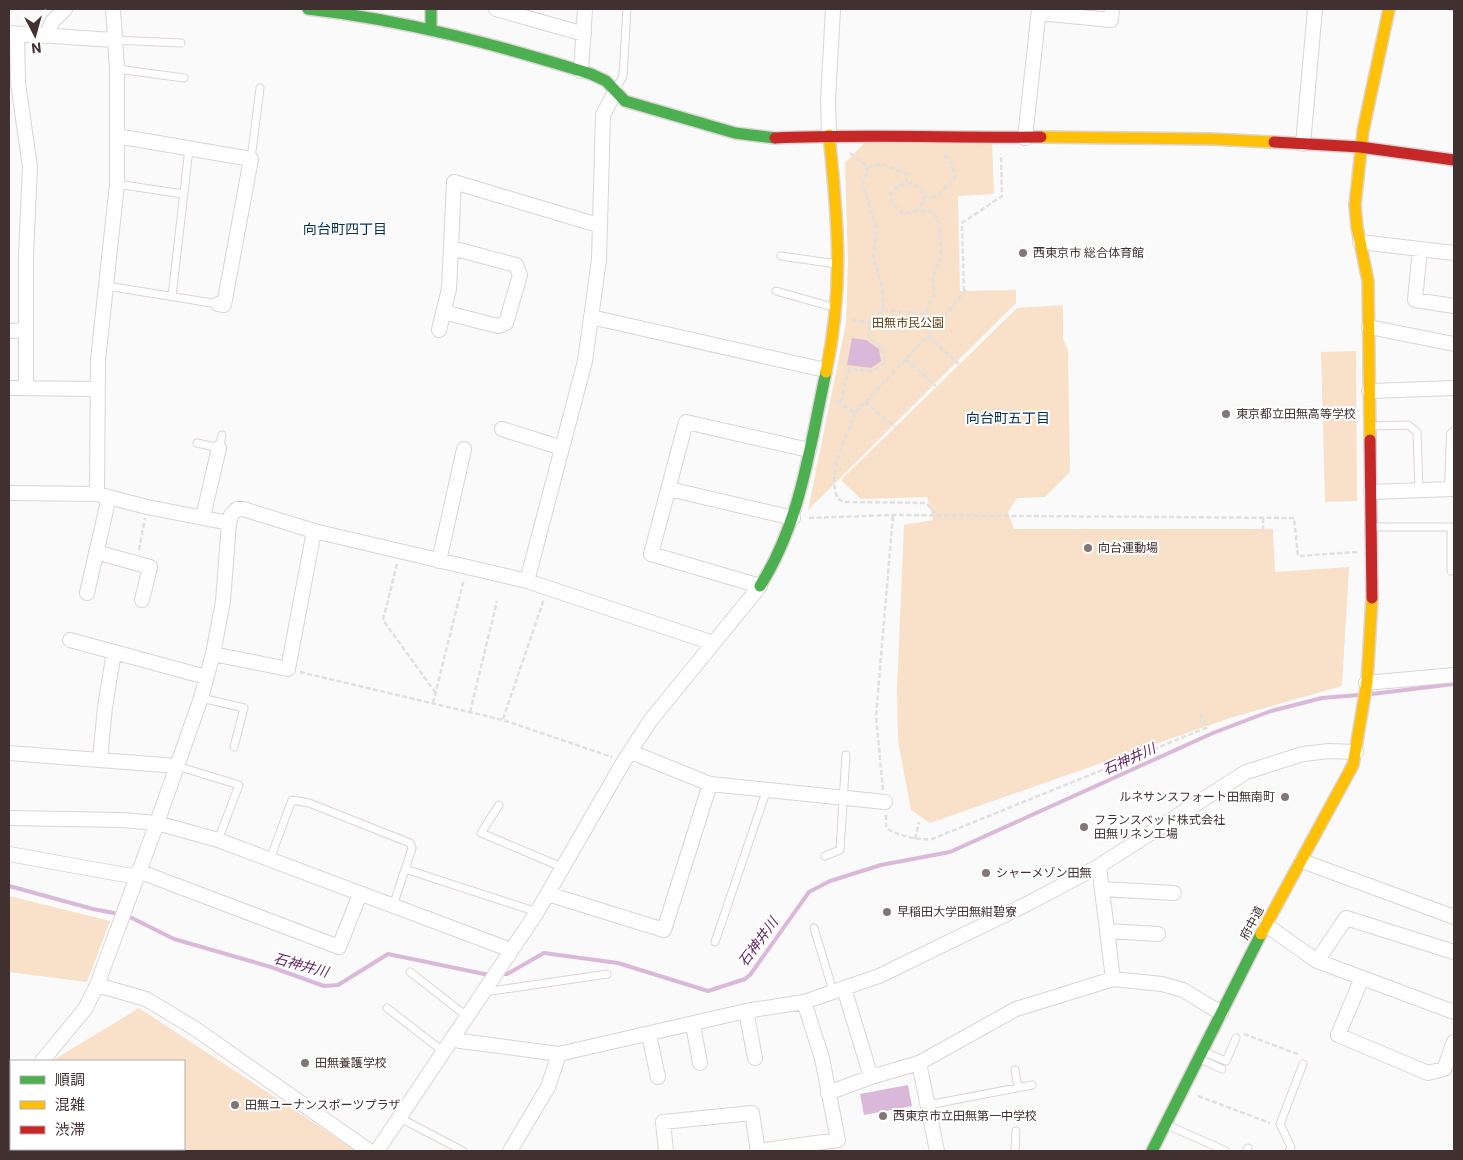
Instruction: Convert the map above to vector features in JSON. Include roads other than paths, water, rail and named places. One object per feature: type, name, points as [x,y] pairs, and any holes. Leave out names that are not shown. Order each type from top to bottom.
[{"type":"street","points":[[46,36],[52,22],[65,9]]},
{"type":"street","points":[[87,593],[96,552],[103,496],[97,389],[98,360],[117,184],[117,69],[113,40],[113,9]]},
{"type":"street","points":[[308,9],[431,28],[462,35],[581,71],[606,81],[625,101],[735,133],[771,138],[829,135],[1211,139],[1360,148],[1454,160]]},
{"type":"street","points":[[431,9],[431,28]]},
{"type":"street","points":[[496,9],[584,34]]},
{"type":"street","points":[[581,71],[585,9]]},
{"type":"street","points":[[97,985],[146,999],[194,1028],[372,1151],[400,1118],[537,912],[627,756],[650,721],[772,569],[793,518],[809,450],[836,313],[838,264],[828,100],[833,9]]},
{"type":"street","points":[[1025,138],[1039,11],[1111,20],[1112,9]]},
{"type":"street","points":[[1303,144],[1315,9]]},
{"type":"street","name":"府中道","points":[[1152,1151],[1266,925],[1352,765],[1356,752],[1364,704],[1370,635],[1372,492],[1368,326],[1369,289],[1355,207],[1360,148],[1389,9]]},
{"type":"street","points":[[26,388],[30,167],[13,33],[113,40]]},
{"type":"street","points":[[527,581],[585,361],[599,260],[598,225],[603,115],[615,92]]},
{"type":"street","points":[[117,136],[251,159],[224,305],[218,304]]},
{"type":"street","points":[[439,330],[449,290],[454,182],[598,225]]},
{"type":"street","points":[[1360,242],[1454,253]]},
{"type":"street","points":[[444,312],[498,326],[506,323],[520,275],[516,265],[452,248]]},
{"type":"street","points":[[1420,249],[1415,300],[1454,306]]},
{"type":"street","points":[[591,317],[825,370]]},
{"type":"street","points":[[1368,326],[1454,344]]},
{"type":"street","points":[[9,332],[26,330]]},
{"type":"street","points":[[9,388],[97,389]]},
{"type":"street","points":[[1369,391],[1454,388]]},
{"type":"street","points":[[760,586],[651,554],[686,422],[809,450]]},
{"type":"street","points":[[502,429],[562,448]]},
{"type":"street","points":[[1372,492],[1452,489],[1454,435]]},
{"type":"street","points":[[203,517],[220,442]]},
{"type":"street","points":[[439,561],[464,448]]},
{"type":"street","points":[[669,489],[793,518]]},
{"type":"street","points":[[9,492],[103,496],[229,523]]},
{"type":"street","points":[[43,1060],[85,1009],[97,985],[157,823],[201,698],[213,654],[223,601],[229,523],[231,515],[237,509],[243,509],[314,531],[527,581],[713,643]]},
{"type":"street","points":[[213,654],[288,669],[314,531]]},
{"type":"street","points":[[96,552],[150,567],[142,600]]},
{"type":"street","points":[[70,640],[206,677]]},
{"type":"street","points":[[100,758],[105,707],[114,652]]},
{"type":"street","points":[[1366,684],[1454,675]]},
{"type":"street","points":[[453,1040],[559,1054],[746,1012],[804,1002],[879,976],[1025,900],[1099,866],[1246,772],[1303,754],[1329,751],[1356,752]]},
{"type":"street","points":[[9,753],[100,758],[177,766]]},
{"type":"street","points":[[627,756],[710,784],[766,792],[885,802]]},
{"type":"street","points":[[548,894],[664,930],[710,784]]},
{"type":"street","points":[[9,818],[122,820],[157,823],[218,840],[512,950]]},
{"type":"street","points":[[9,854],[138,874],[339,947],[360,894]]},
{"type":"street","points":[[1302,861],[1454,917]]},
{"type":"street","points":[[1099,866],[1113,979]]},
{"type":"street","points":[[1102,889],[1174,893]]},
{"type":"street","points":[[1317,961],[1346,918],[1454,952]]},
{"type":"street","points":[[1266,925],[1317,961],[1400,990],[1454,1012]]},
{"type":"street","points":[[1107,931],[1158,934]]},
{"type":"street","points":[[1362,978],[1338,1035],[1428,1074],[1444,1069],[1454,1042]]},
{"type":"street","points":[[828,1092],[919,1063],[1016,1009],[1113,979],[1162,984],[1183,990],[1221,1013]]},
{"type":"street","points":[[838,989],[871,1077]]},
{"type":"street","points":[[666,1151],[663,1122],[752,1113],[757,1151],[838,1140],[822,1058],[804,1002]]},
{"type":"street","points":[[746,1012],[755,1058]]},
{"type":"street","points":[[693,1024],[700,1063]]},
{"type":"street","points":[[649,1035],[658,1077]]},
{"type":"street","points":[[510,1151],[548,1087],[559,1054]]},
{"type":"street","points":[[919,1063],[937,1151]]},
{"type":"lane","points":[[615,92],[623,76],[627,9]]},
{"type":"lane","points":[[113,40],[180,43]]},
{"type":"lane","points":[[117,69],[184,78]]},
{"type":"lane","points":[[251,159],[260,88]]},
{"type":"lane","points":[[172,296],[190,149]]},
{"type":"lane","points":[[117,184],[183,194]]},
{"type":"lane","points":[[781,256],[838,264]]},
{"type":"lane","points":[[106,286],[218,304]]},
{"type":"lane","points":[[776,291],[836,313]]},
{"type":"lane","points":[[1370,426],[1408,425],[1417,432],[1419,489]]},
{"type":"lane","points":[[196,443],[220,442]]},
{"type":"lane","points":[[1372,526],[1451,527],[1451,570]]},
{"type":"lane","points":[[201,698],[244,708],[234,747]]},
{"type":"lane","points":[[825,856],[840,850],[846,755]]},
{"type":"lane","points":[[177,766],[239,785],[218,840]]},
{"type":"lane","points":[[715,942],[766,792]]},
{"type":"lane","points":[[270,859],[292,800],[296,799],[410,843],[412,848],[393,906]]},
{"type":"lane","points":[[499,805],[481,833],[564,868]]},
{"type":"lane","points":[[405,868],[537,912]]},
{"type":"lane","points":[[814,928],[838,989]]},
{"type":"lane","points":[[410,972],[468,1017]]},
{"type":"lane","points":[[487,988],[607,974]]},
{"type":"lane","points":[[387,1008],[445,1052]]},
{"type":"lane","points":[[1199,1055],[1221,1072],[1238,1035]]},
{"type":"lane","points":[[1199,1055],[1226,1061]]},
{"type":"lane","points":[[1289,1151],[1291,1148],[1280,1124],[1303,1060]]},
{"type":"lane","points":[[1015,1070],[1018,1088]]},
{"type":"lane","points":[[928,1105],[1032,1085]]},
{"type":"lane","points":[[400,1118],[462,1151]]},
{"type":"lane","points":[[1164,1124],[1226,1151]]},
{"type":"lane","points":[[1015,1151],[1016,1131]]},
{"type":"waterway","name":"石神井川","points":[[1372,694],[1454,684]]},
{"type":"waterway","name":"石神井川","points":[[499,974],[507,974],[544,953],[618,963],[708,991],[745,979],[750,975],[809,892],[830,881],[881,865],[950,852],[1213,733],[1271,711],[1322,698],[1358,695]]},
{"type":"waterway","name":"石神井川","points":[[9,886],[93,909],[119,914]]},
{"type":"waterway","name":"石神井川","points":[[126,915],[174,939],[271,967],[324,986],[338,985],[388,954],[489,975]]},
{"type":"place","name":"西東京市 総合体育館","points":[[1023,253]]},
{"type":"place","name":"東京都立田無高等学校","points":[[1226,414]]},
{"type":"place","name":"向台運動場","points":[[1088,548]]},
{"type":"place","name":"ルネサンスフォート田無南町","points":[[1285,797]]},
{"type":"place","name":"フランスベッド株式会社 田無リネン工場","points":[[1084,827]]},
{"type":"place","name":"シャーメゾン田無","points":[[986,873]]},
{"type":"place","name":"早稲田大学田無紺碧寮","points":[[887,912]]},
{"type":"place","name":"田無養護学校","points":[[305,1063]]},
{"type":"place","name":"田無ユーナンスポーツプラザ","points":[[235,1105]]},
{"type":"place","name":"西東京市立田無第一中学校","points":[[883,1116]]},
{"type":"district","name":"向台町四丁目","points":[[345,229]]},
{"type":"district","name":"向台町五丁目","points":[[1008,418]]},
{"type":"park label","name":"田無市民公園","points":[[908,323]]}]
